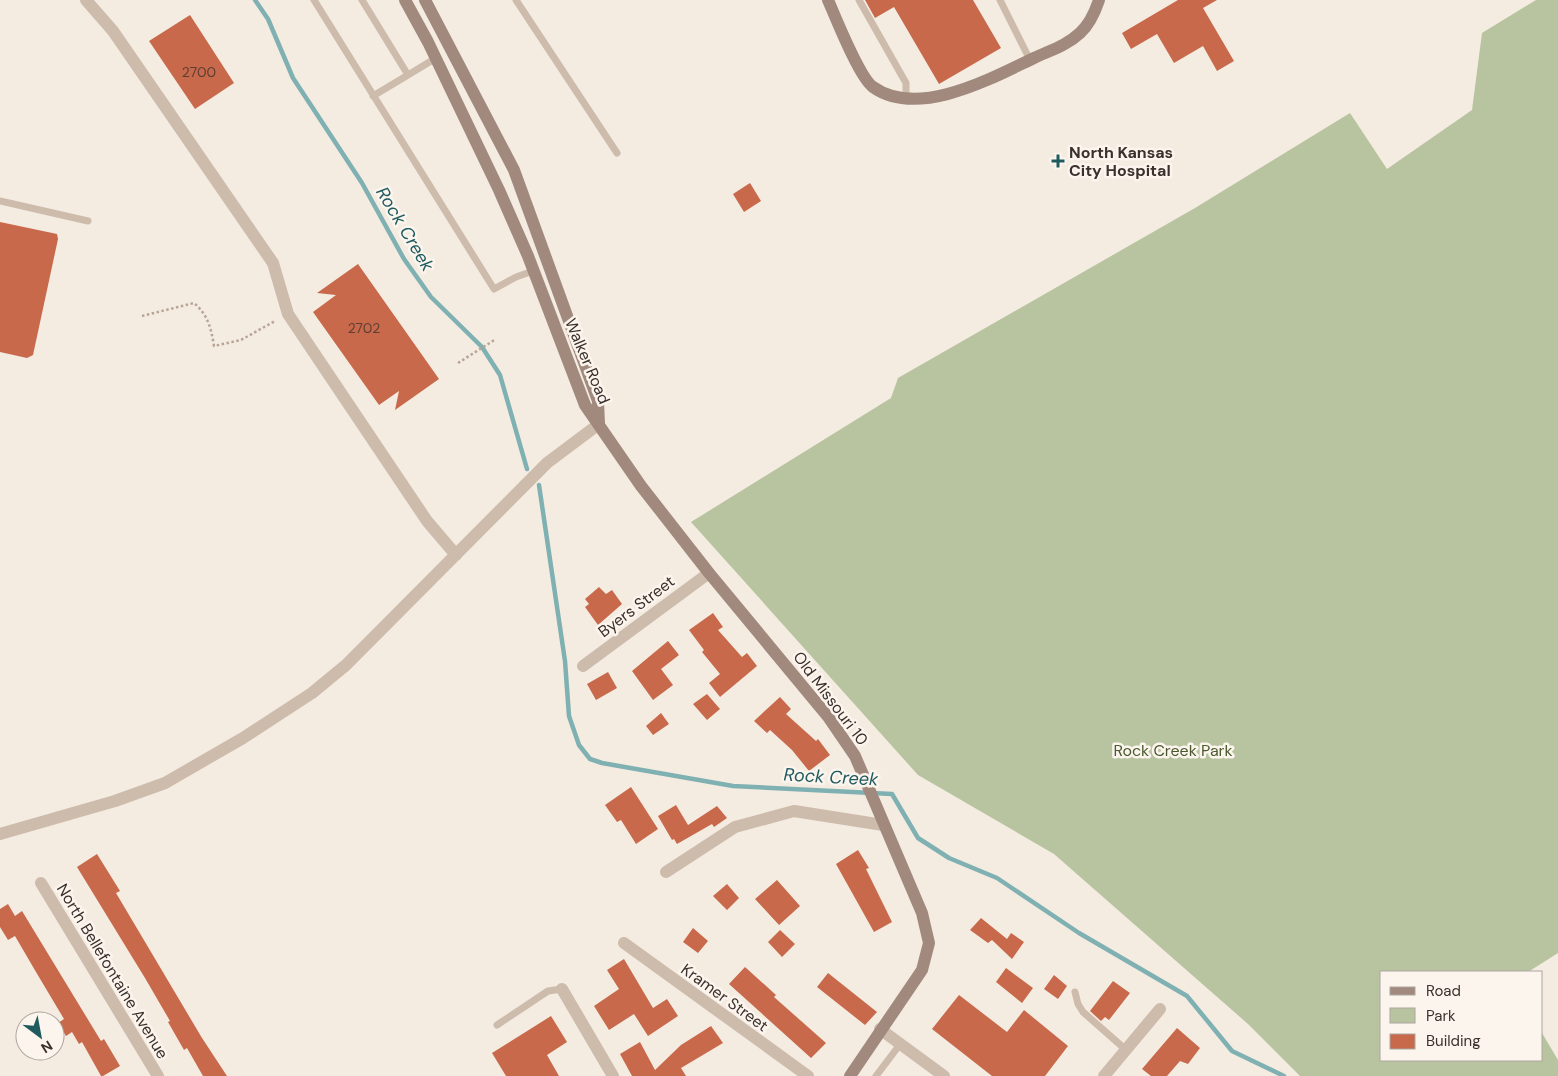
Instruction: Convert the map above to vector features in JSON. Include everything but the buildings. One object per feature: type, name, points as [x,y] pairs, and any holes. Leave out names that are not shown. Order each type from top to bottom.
[{"type":"street","points":[[86,0],[113,31],[273,263],[288,314],[427,521],[456,555]]},
{"type":"street","name":"Walker Road","points":[[405,0],[436,58],[499,190],[585,405],[599,424]]},
{"type":"street","name":"Walker Road","points":[[425,0],[514,170],[598,401],[599,424]]},
{"type":"street","points":[[828,0],[856,61],[872,86],[890,96],[906,99],[925,98],[943,94],[989,79],[1067,44],[1082,31],[1094,13],[1098,0]]},
{"type":"street","points":[[436,58],[452,52]]},
{"type":"street","points":[[533,271],[549,266]]},
{"type":"street","points":[[0,834],[115,801],[165,783],[243,738],[312,693],[346,665],[547,463],[599,424]]},
{"type":"street","name":"Old Missouri 10","points":[[599,424],[641,486],[708,573],[829,718],[866,776],[883,825],[922,913],[929,943],[922,970],[880,1029],[852,1075]]},
{"type":"street","name":"Byers Street","points":[[583,666],[708,573]]},
{"type":"street","points":[[666,872],[735,827],[794,811],[883,825]]},
{"type":"street","name":"North Bellefontaine Avenue","points":[[41,883],[158,1076]]},
{"type":"street","name":"Kramer Street","points":[[624,943],[808,1076]]},
{"type":"street","points":[[562,990],[613,1076]]},
{"type":"street","points":[[1104,1076],[1160,1008]]},
{"type":"street","points":[[880,1029],[901,1043],[937,1074]]},
{"type":"lane","points":[[314,0],[494,290],[516,277],[533,271]]},
{"type":"lane","points":[[362,0],[408,75]]},
{"type":"lane","points":[[516,0],[617,153]]},
{"type":"lane","points":[[859,0],[906,83],[906,99]]},
{"type":"lane","points":[[1000,0],[1030,60]]},
{"type":"lane","points":[[374,96],[436,58]]},
{"type":"lane","points":[[0,201],[88,222]]},
{"type":"lane","points":[[497,1025],[548,991],[562,990]]},
{"type":"lane","points":[[1075,992],[1078,1004],[1083,1012],[1125,1049]]},
{"type":"lane","points":[[876,1076],[901,1043]]},
{"type":"path","points":[[142,316],[194,303],[204,311],[211,326],[214,346],[241,340],[288,314]]},
{"type":"path","points":[[458,363],[496,339]]},
{"type":"green space","name":"Rock Creek Park","points":[[1536,0],[1558,0],[1558,953],[1530,971],[1380,971],[1380,1061],[1543,1061],[1543,1035],[1558,1060],[1558,1076],[1300,1076],[1248,1024],[1054,854],[918,775],[691,522],[891,398],[898,378],[1195,208],[1350,113],[1387,169],[1472,110],[1482,33]]},
{"type":"waterway","name":"Rock Creek","points":[[255,0],[268,19],[293,78],[362,183],[404,259],[431,297],[482,347],[500,375],[527,469]]},
{"type":"waterway","name":"Rock Creek","points":[[539,485],[565,661],[569,716],[579,745],[590,759],[602,763],[733,786],[892,794],[918,838],[949,858],[997,878],[1079,933],[1187,996],[1232,1051],[1284,1076]]},
{"type":"place","name":"North Kansas City Hospital","points":[[1058,161]]}]
